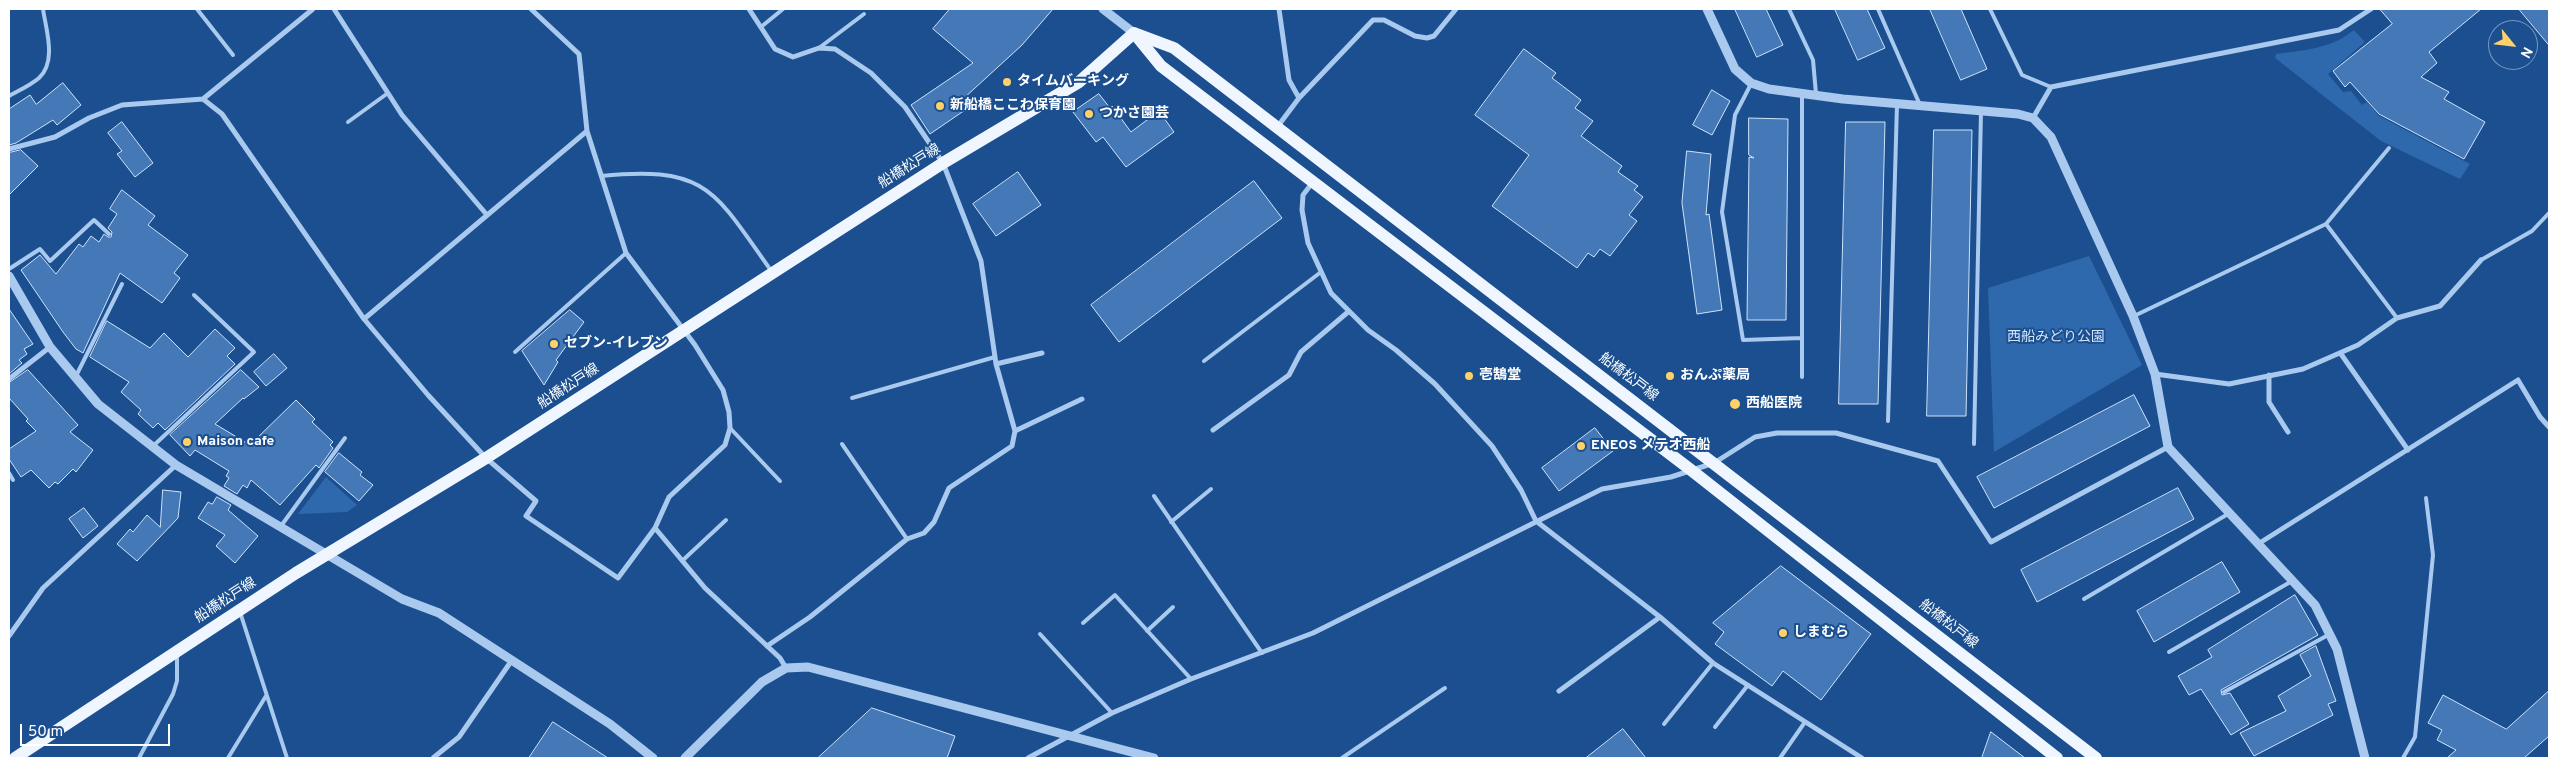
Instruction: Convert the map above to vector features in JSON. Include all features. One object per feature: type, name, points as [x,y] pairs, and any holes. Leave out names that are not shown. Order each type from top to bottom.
[{"type":"main road","name":"船橋松戸線","points":[[15,758],[325,555],[486,458],[772,272],[943,164],[1079,82],[1134,34],[1174,48],[2096,758]]},
{"type":"main road","points":[[1134,34],[1161,66],[1691,470],[2058,758]]},
{"type":"street","points":[[9,149],[55,138],[89,118],[122,105],[203,99],[313,9]]},
{"type":"street","points":[[334,9],[402,114],[487,216]]},
{"type":"street","points":[[203,99],[222,114],[364,319],[428,395],[486,458],[536,501],[526,516],[618,578],[655,528],[669,497],[725,445],[730,428],[729,412],[723,390],[684,330],[626,253],[588,131],[579,54],[531,9]]},
{"type":"street","points":[[749,9],[775,49],[793,57],[819,48],[835,49],[871,74],[905,107],[943,164],[981,261],[996,364],[1015,432],[1012,446],[949,488],[934,522],[924,533],[907,539],[810,617],[766,646]]},
{"type":"street","points":[[1102,9],[1134,34]]},
{"type":"street","points":[[1279,9],[1290,80],[1299,98]]},
{"type":"street","points":[[1277,127],[1299,98],[1373,20],[1384,20],[1415,36],[1427,38],[1434,36],[1456,9]]},
{"type":"street","points":[[1707,9],[1735,69],[1751,83],[1769,89],[1816,95],[2018,114],[2033,118],[2051,137],[2132,316],[2156,374],[2168,447],[2315,605],[2337,649],[2365,758]]},
{"type":"street","points":[[2033,118],[2051,87],[2339,30],[2371,9]]},
{"type":"street","points":[[364,319],[588,131]]},
{"type":"street","points":[[1313,182],[1304,195],[1302,210],[1308,243],[1331,293],[1348,312],[1435,384],[1492,446],[1521,490],[1536,521],[1660,617],[1714,663],[1805,722],[1853,756],[1862,758]]},
{"type":"street","points":[[2156,374],[2230,384],[2303,369],[2358,345],[2397,318],[2440,306],[2481,260]]},
{"type":"street","points":[[9,276],[50,347],[98,404],[176,465],[402,599],[439,613],[610,724],[653,758]]},
{"type":"street","points":[[1212,430],[1289,375],[1301,352],[1348,312]]},
{"type":"street","points":[[9,379],[50,347]]},
{"type":"street","points":[[996,364],[1042,353]]},
{"type":"street","points":[[2341,354],[2408,450]]},
{"type":"street","points":[[2270,375],[2268,402],[2288,432]]},
{"type":"street","points":[[2258,544],[2518,380],[2540,417],[2549,427]]},
{"type":"street","points":[[1015,432],[1082,399]]},
{"type":"street","points":[[1028,758],[1112,713],[1191,679],[1313,633],[1602,489],[1672,477],[1714,463],[1755,437],[1777,433],[1836,434],[1938,461],[1991,542],[2168,447]]},
{"type":"street","points":[[9,636],[43,588],[176,465]]},
{"type":"street","points":[[655,528],[705,588],[780,658],[786,668]]},
{"type":"street","points":[[1559,691],[1660,617]]},
{"type":"street","points":[[433,758],[459,737],[512,660]]},
{"type":"street","points":[[685,758],[762,682],[786,668],[808,667],[1154,758]]},
{"type":"lane","points":[[9,96],[39,78],[48,64],[50,54],[42,9]]},
{"type":"lane","points":[[197,9],[233,55]]},
{"type":"lane","points":[[761,27],[783,9]]},
{"type":"lane","points":[[1789,9],[1813,60],[1816,95]]},
{"type":"lane","points":[[1878,9],[1921,106]]},
{"type":"lane","points":[[1990,9],[2022,75],[2051,87]]},
{"type":"lane","points":[[819,48],[864,14]]},
{"type":"lane","points":[[1751,83],[1735,115],[1722,212],[1742,340],[1802,338]]},
{"type":"lane","points":[[1802,93],[1802,377]]},
{"type":"lane","points":[[348,122],[388,94]]},
{"type":"lane","points":[[1888,421],[1897,104]]},
{"type":"lane","points":[[1974,444],[1981,111]]},
{"type":"lane","points":[[2132,316],[2326,224],[2388,148]]},
{"type":"lane","points":[[601,176],[636,172],[670,174],[698,183],[723,202],[772,272]]},
{"type":"lane","points":[[2481,260],[2532,231],[2549,213]]},
{"type":"lane","points":[[9,269],[40,249],[50,261],[94,220],[109,234]]},
{"type":"lane","points":[[2326,224],[2397,318]]},
{"type":"lane","points":[[516,352],[626,253]]},
{"type":"lane","points":[[1204,361],[1321,272]]},
{"type":"lane","points":[[75,377],[122,284]]},
{"type":"lane","points":[[152,446],[254,352],[194,295]]},
{"type":"lane","points":[[852,398],[995,357]]},
{"type":"lane","points":[[730,428],[780,481]]},
{"type":"lane","points":[[281,526],[345,438]]},
{"type":"lane","points":[[842,444],[907,539]]},
{"type":"lane","points":[[9,473],[13,480]]},
{"type":"lane","points":[[1171,522],[1211,489]]},
{"type":"lane","points":[[1154,496],[1262,653]]},
{"type":"lane","points":[[2403,758],[2415,737],[2433,555],[2426,498]]},
{"type":"lane","points":[[2084,599],[2229,514]]},
{"type":"lane","points":[[682,561],[726,520]]},
{"type":"lane","points":[[2169,652],[2292,580]]},
{"type":"lane","points":[[1083,623],[1115,596],[1191,679]]},
{"type":"lane","points":[[1147,631],[1173,607]]},
{"type":"lane","points":[[239,610],[287,758]]},
{"type":"lane","points":[[1040,634],[1112,713]]},
{"type":"lane","points":[[2224,692],[2330,634]]},
{"type":"lane","points":[[139,758],[173,694],[177,681],[176,651]]},
{"type":"lane","points":[[1664,724],[1714,663]]},
{"type":"lane","points":[[1715,727],[1748,686]]},
{"type":"lane","points":[[1342,758],[1445,688]]},
{"type":"lane","points":[[228,758],[266,696]]},
{"type":"lane","points":[[1780,758],[1805,722]]},
{"type":"green space","points":[[2354,30],[2365,42],[2328,74],[2343,92],[2351,91],[2362,105],[2367,102],[2379,116],[2470,164],[2460,179],[2381,141],[2275,58],[2276,54],[2327,45]]},
{"type":"green space","name":"西船みどり公園","points":[[2089,256],[2142,365],[1994,452],[1988,288]]},
{"type":"green space","points":[[326,477],[357,505],[347,512],[298,514]]},
{"type":"building","points":[[950,9],[1053,9],[1022,45],[963,99],[968,108],[930,134],[911,105],[973,63],[933,29]]},
{"type":"building","points":[[1735,9],[1766,9],[1783,45],[1757,57]]},
{"type":"building","points":[[1835,9],[1867,9],[1885,48],[1858,60]]},
{"type":"building","points":[[1930,9],[1961,9],[1987,69],[1961,80]]},
{"type":"building","points":[[2380,9],[2481,9],[2429,52],[2437,63],[2421,77],[2449,92],[2444,99],[2485,122],[2464,159],[2379,114],[2350,82],[2345,87],[2333,71],[2392,24]]},
{"type":"building","points":[[2519,9],[2549,9],[2549,45],[2538,32],[2538,20],[2528,20]]},
{"type":"building","points":[[1524,49],[1556,73],[1552,78],[1581,100],[1575,108],[1593,121],[1581,136],[1622,166],[1618,172],[1638,186],[1634,190],[1643,197],[1629,215],[1637,221],[1610,256],[1600,249],[1594,257],[1588,253],[1577,268],[1492,206],[1529,155],[1475,115]]},
{"type":"building","points":[[63,83],[81,105],[57,125],[53,120],[16,143],[9,145],[9,109],[30,95],[36,104]]},
{"type":"building","points":[[1712,90],[1730,101],[1712,135],[1693,125]]},
{"type":"building","points":[[1099,94],[1110,108],[1112,106],[1131,132],[1159,111],[1174,132],[1126,167],[1103,137],[1096,142],[1073,112]]},
{"type":"building","points":[[1749,118],[1788,119],[1786,320],[1747,320],[1749,157],[1754,158],[1749,155]]},
{"type":"building","points":[[122,122],[153,163],[135,177],[117,154],[122,151],[108,133]]},
{"type":"building","points":[[1846,122],[1885,122],[1878,404],[1839,404]]},
{"type":"building","points":[[1934,130],[1972,130],[1966,416],[1927,416]]},
{"type":"building","points":[[21,150],[38,166],[9,195],[9,153]]},
{"type":"building","points":[[1687,151],[1711,154],[1706,215],[1709,214],[1722,310],[1697,314],[1682,203]]},
{"type":"building","points":[[1018,172],[1041,205],[996,236],[973,204]]},
{"type":"building","points":[[1254,181],[1282,218],[1119,342],[1091,305]]},
{"type":"building","points":[[122,190],[155,216],[148,225],[188,255],[174,273],[180,278],[162,303],[120,273],[83,353],[76,349],[63,332],[21,270],[40,255],[56,274],[79,244],[83,247],[91,236],[99,242],[104,234],[111,237],[112,232],[108,228],[117,214],[110,209]]},
{"type":"building","points":[[9,309],[33,344],[24,349],[27,354],[19,360],[22,363],[9,374]]},
{"type":"building","points":[[570,310],[584,322],[556,360],[558,362],[544,385],[522,351]]},
{"type":"building","points":[[107,321],[150,348],[164,333],[188,357],[215,329],[235,348],[227,356],[235,364],[165,430],[158,423],[153,428],[138,414],[141,410],[121,392],[129,382],[90,357]]},
{"type":"building","points":[[274,354],[287,368],[266,386],[254,372]]},
{"type":"building","points":[[28,370],[78,425],[70,432],[93,450],[76,472],[73,469],[58,484],[55,482],[49,488],[31,470],[21,477],[9,459],[9,449],[36,431],[9,398],[9,383]]},
{"type":"building","points":[[241,370],[259,387],[243,398],[215,424],[250,445],[296,400],[315,419],[312,422],[333,442],[330,445],[333,448],[319,468],[316,465],[280,505],[251,480],[247,488],[243,485],[237,494],[224,486],[229,478],[226,476],[229,471],[195,450],[190,456],[170,435]]},
{"type":"building","points":[[2134,395],[2150,426],[1994,508],[1977,477]]},
{"type":"building","points":[[1595,428],[1613,451],[1559,491],[1542,468]]},
{"type":"building","points":[[339,453],[362,472],[360,475],[373,485],[359,501],[325,472]]},
{"type":"building","points":[[2178,488],[2194,519],[2037,602],[2021,570]]},
{"type":"building","points":[[163,490],[181,492],[178,518],[137,561],[117,544],[130,529],[133,532],[147,515],[160,527]]},
{"type":"building","points":[[217,497],[231,505],[228,510],[258,536],[235,563],[216,546],[225,535],[198,518],[208,502],[212,504]]},
{"type":"building","points":[[84,508],[98,526],[83,538],[69,519]]},
{"type":"building","points":[[2222,562],[2240,592],[2154,642],[2137,611]]},
{"type":"building","points":[[1781,566],[1871,634],[1821,700],[1783,671],[1772,686],[1715,644],[1724,632],[1713,623]]},
{"type":"building","points":[[2295,595],[2318,635],[2221,690],[2222,695],[2230,693],[2249,724],[2231,735],[2201,689],[2189,695],[2178,676],[2212,657],[2208,650]]},
{"type":"building","points":[[2316,646],[2336,701],[2328,704],[2333,715],[2254,756],[2240,733],[2286,711],[2278,696],[2311,676],[2300,655]]},
{"type":"building","points":[[2549,691],[2549,736],[2524,758],[2447,758],[2456,750],[2437,740],[2442,730],[2428,723],[2443,695],[2506,729]]},
{"type":"building","points":[[872,708],[955,736],[947,758],[818,758]]},
{"type":"building","points":[[553,722],[608,758],[529,758]]},
{"type":"building","points":[[1623,729],[1646,758],[1586,758]]},
{"type":"building","points":[[1991,732],[2025,758],[1982,758]]},
{"type":"place","name":"タイムバーキング","points":[[1007,82]]},
{"type":"place","name":"新船橋ここわ保育園","points":[[940,106]]},
{"type":"place","name":"つかさ園芸","points":[[1089,114]]},
{"type":"place","name":"セブン-イレブン","points":[[554,344]]},
{"type":"place","name":"壱鵠堂","points":[[1469,376]]},
{"type":"place","name":"おんぷ薬局","points":[[1670,376]]},
{"type":"place","name":"西船医院","points":[[1735,404]]},
{"type":"place","name":"Maison cafe","points":[[187,442]]},
{"type":"place","name":"ENEOS メテオ西船","points":[[1581,446]]},
{"type":"place","name":"しまむら","points":[[1783,633]]}]
